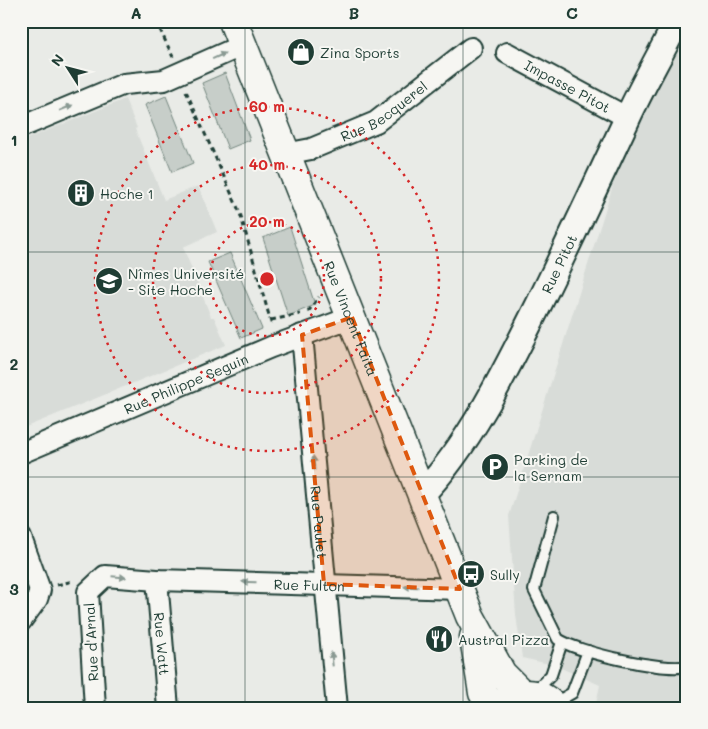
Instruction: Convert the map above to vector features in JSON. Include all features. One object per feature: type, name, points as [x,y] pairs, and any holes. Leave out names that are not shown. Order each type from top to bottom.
[{"type":"main road","name":"Rue Vincent Faïta","points":[[238,33],[470,616],[502,674],[532,702]]},
{"type":"main road","name":"Rue Vincent Faïta","points":[[470,616],[483,693],[494,708]]},
{"type":"street","name":"Rue Pitot","points":[[422,494],[437,478],[471,428],[519,345],[577,229],[628,118],[677,21]]},
{"type":"street","points":[[21,127],[124,84],[164,80],[238,33]]},
{"type":"street","name":"Rue Becquerel","points":[[286,154],[312,149],[376,122],[472,48]]},
{"type":"street","name":"Impasse Pitot","points":[[507,53],[628,118]]},
{"type":"street","name":"Rue Philippe Seguin","points":[[21,453],[279,344],[352,317]]},
{"type":"street","name":"Rue Paulet","points":[[302,335],[336,708]]},
{"type":"street","points":[[21,538],[40,590],[37,599],[21,621]]},
{"type":"street","name":"Rue d'Arnal","points":[[95,708],[88,592],[106,576],[157,580]]},
{"type":"street","name":"Rue Fulton","points":[[157,580],[460,589]]},
{"type":"street","name":"Rue Watt","points":[[157,580],[168,708]]},
{"type":"lane","points":[[554,516],[534,590],[555,634],[562,642],[588,651],[663,668],[687,666]]},
{"type":"lane","points":[[470,616],[467,652],[470,681]]},
{"type":"lane","points":[[532,702],[551,674],[562,642]]},
{"type":"lane","points":[[532,702],[572,693],[577,675],[588,651]]},
{"type":"path","points":[[156,21],[176,62]]},
{"type":"path","points":[[185,87],[240,213],[279,344]]},
{"type":"path","points":[[271,320],[307,313],[319,297],[317,291]]},
{"type":"path","points":[[58,585],[69,581]]},
{"type":"highlighted area","points":[[352,317],[460,589],[324,584],[302,335]]},
{"type":"shaded area","points":[[687,27],[687,708],[595,708],[600,685],[554,665],[522,658],[516,615],[509,516],[624,150]]},
{"type":"shaded area","points":[[225,73],[250,140],[228,149],[202,83]]},
{"type":"shaded area","points":[[166,96],[193,163],[172,172],[145,105]]},
{"type":"shaded area","name":"Nîmes Université - Site Hoche","points":[[125,99],[164,200],[198,186],[202,195],[217,232],[183,247],[211,317],[214,317],[226,345],[21,429],[21,141]]},
{"type":"shaded area","points":[[290,227],[315,305],[288,316],[263,238]]},
{"type":"shaded area","points":[[230,253],[262,329],[241,338],[208,262]]},
{"type":"place","name":"Zina Sports","points":[[301,52]]},
{"type":"place","name":"Hoche 1","points":[[81,193]]},
{"type":"place","name":"Nîmes Université - Site Hoche","points":[[109,281]]},
{"type":"place","name":"Parking de la Sernam","points":[[495,467]]},
{"type":"place","name":"Sully","points":[[471,574]]},
{"type":"place","name":"Austral Pizza","points":[[439,639]]}]
